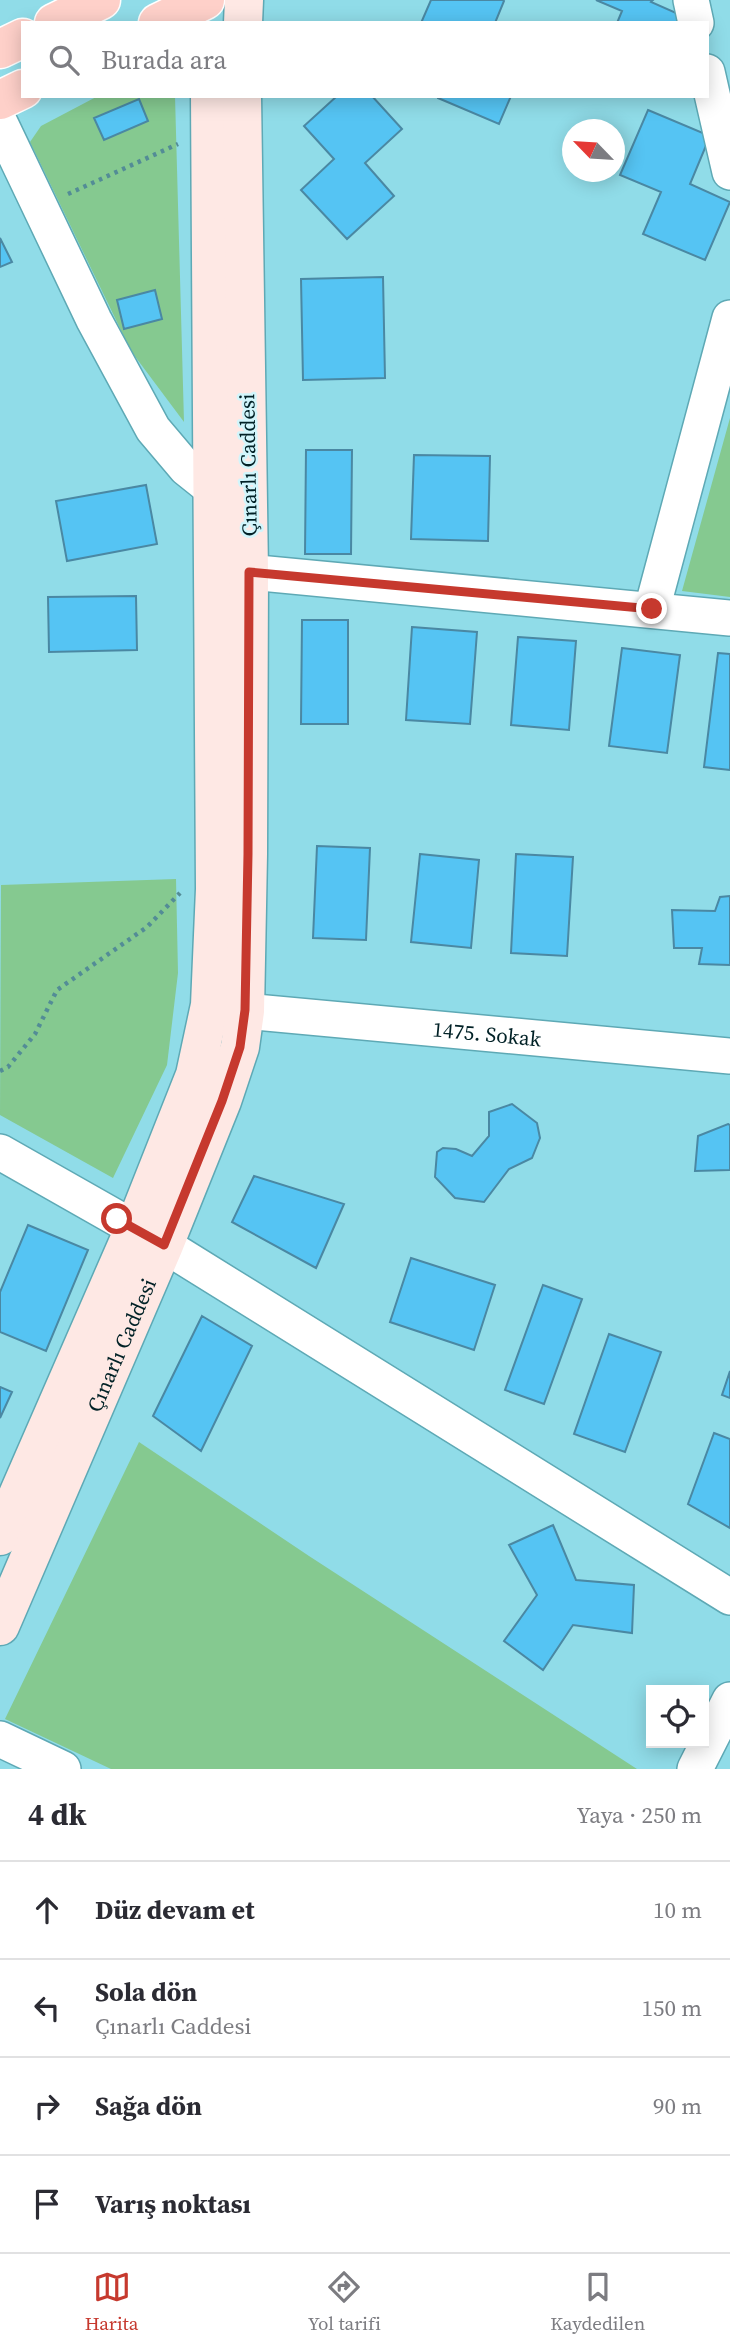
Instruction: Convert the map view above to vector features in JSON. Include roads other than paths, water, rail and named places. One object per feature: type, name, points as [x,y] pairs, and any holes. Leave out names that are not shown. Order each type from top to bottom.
[{"type":"main road","points":[[58,21],[101,0]]},
{"type":"main road","points":[[162,21],[205,0]]},
{"type":"main road","points":[[211,0],[211,21]]},
{"type":"main road","points":[[243,21],[244,0]]},
{"type":"main road","points":[[0,49],[21,39]]},
{"type":"main road","points":[[0,100],[21,90]]},
{"type":"main road","name":"Çınarlı Caddesi","points":[[0,1626],[149,1237],[195,1075],[210,1005],[215,888],[210,98]]},
{"type":"main road","name":"Çınarlı Caddesi","points":[[0,1536],[149,1237],[222,1101],[240,1047],[245,1010],[249,572],[242,98]]},
{"type":"street","points":[[691,0],[696,21]]},
{"type":"street","points":[[709,81],[730,172]]},
{"type":"street","points":[[0,123],[94,320],[153,429],[186,468],[211,488]]},
{"type":"street","points":[[652,609],[730,318]]},
{"type":"street","points":[[249,572],[730,618]]},
{"type":"street","name":"1475. Sokak","points":[[245,1010],[730,1056]]},
{"type":"street","points":[[0,1152],[149,1237],[730,1597]]},
{"type":"street","points":[[695,1769],[730,1700]]},
{"type":"street","points":[[0,1739],[63,1769]]}]
